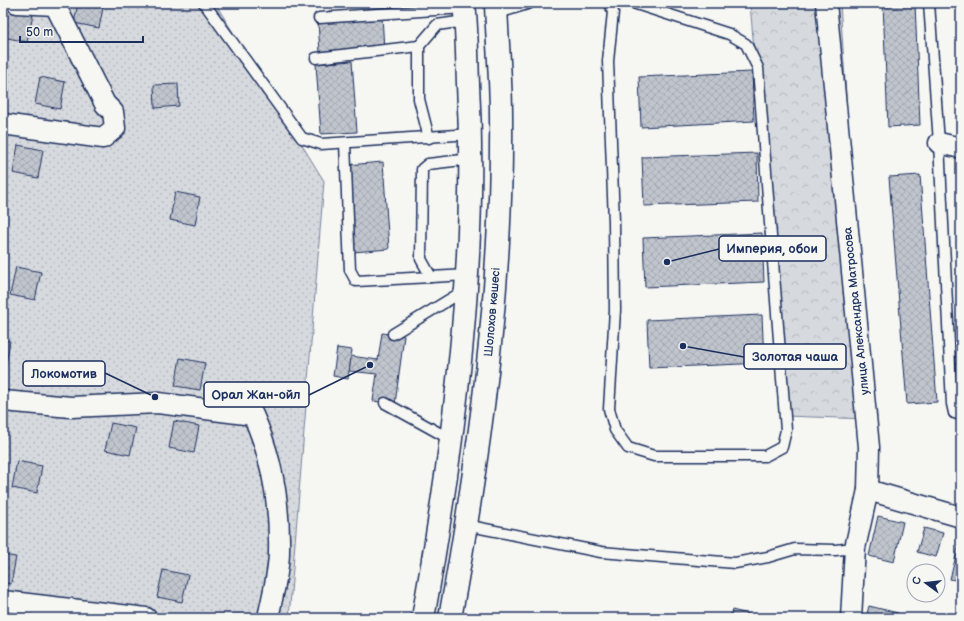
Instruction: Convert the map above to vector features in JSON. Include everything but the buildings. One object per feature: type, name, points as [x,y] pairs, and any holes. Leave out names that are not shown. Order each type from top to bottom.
[{"type":"highway","name":"Шолохов көшесі","points":[[450,618],[480,435],[492,314],[499,210],[501,115],[496,8]]},
{"type":"highway","points":[[423,618],[450,439],[466,282],[471,134],[464,11]]},
{"type":"street","points":[[3,124],[103,138],[115,128],[113,112],[105,104],[55,4],[17,3]]},
{"type":"street","name":"улица Александра Матросова","points":[[826,3],[870,448],[868,490],[855,548],[851,618]]},
{"type":"street","points":[[940,143],[961,148]]},
{"type":"street","points":[[3,401],[71,407],[158,403],[253,415],[265,441],[276,499],[280,553],[268,618]]},
{"type":"street","points":[[868,490],[961,517]]},
{"type":"street","points":[[3,601],[146,618]]},
{"type":"lane","points":[[204,3],[302,138],[321,144],[471,134]]},
{"type":"lane","points":[[496,8],[530,3]]},
{"type":"lane","points":[[609,3],[613,12],[608,61],[614,222],[615,310],[609,409],[615,430],[628,448],[654,456],[765,456],[782,447],[786,430],[758,68],[746,44],[729,34],[633,3]]},
{"type":"lane","points":[[929,3],[940,143],[952,404],[954,413],[961,415]]},
{"type":"lane","points":[[429,138],[419,99],[419,46],[437,25],[464,11]]},
{"type":"lane","points":[[320,18],[464,11]]},
{"type":"lane","points":[[316,58],[419,46]]},
{"type":"lane","points":[[345,143],[350,270],[356,281],[431,277],[466,282]]},
{"type":"lane","points":[[431,277],[421,259],[422,169],[428,164],[471,159]]},
{"type":"lane","points":[[393,334],[466,282]]},
{"type":"lane","points":[[385,403],[450,439]]},
{"type":"lane","points":[[465,525],[601,552],[735,563],[768,557],[795,549],[835,550],[855,548]]},
{"type":"green space","points":[[3,3],[215,3],[324,181],[289,618],[3,618]]},
{"type":"green space","points":[[750,3],[840,3],[867,419],[785,416]]},
{"type":"place","name":"Империя, обои","points":[[667,262]]},
{"type":"place","name":"Золотая чаша","points":[[683,346]]},
{"type":"place","name":"Орал Жан-ойл","points":[[370,365]]},
{"type":"place","name":"Локомотив","points":[[155,397]]}]
